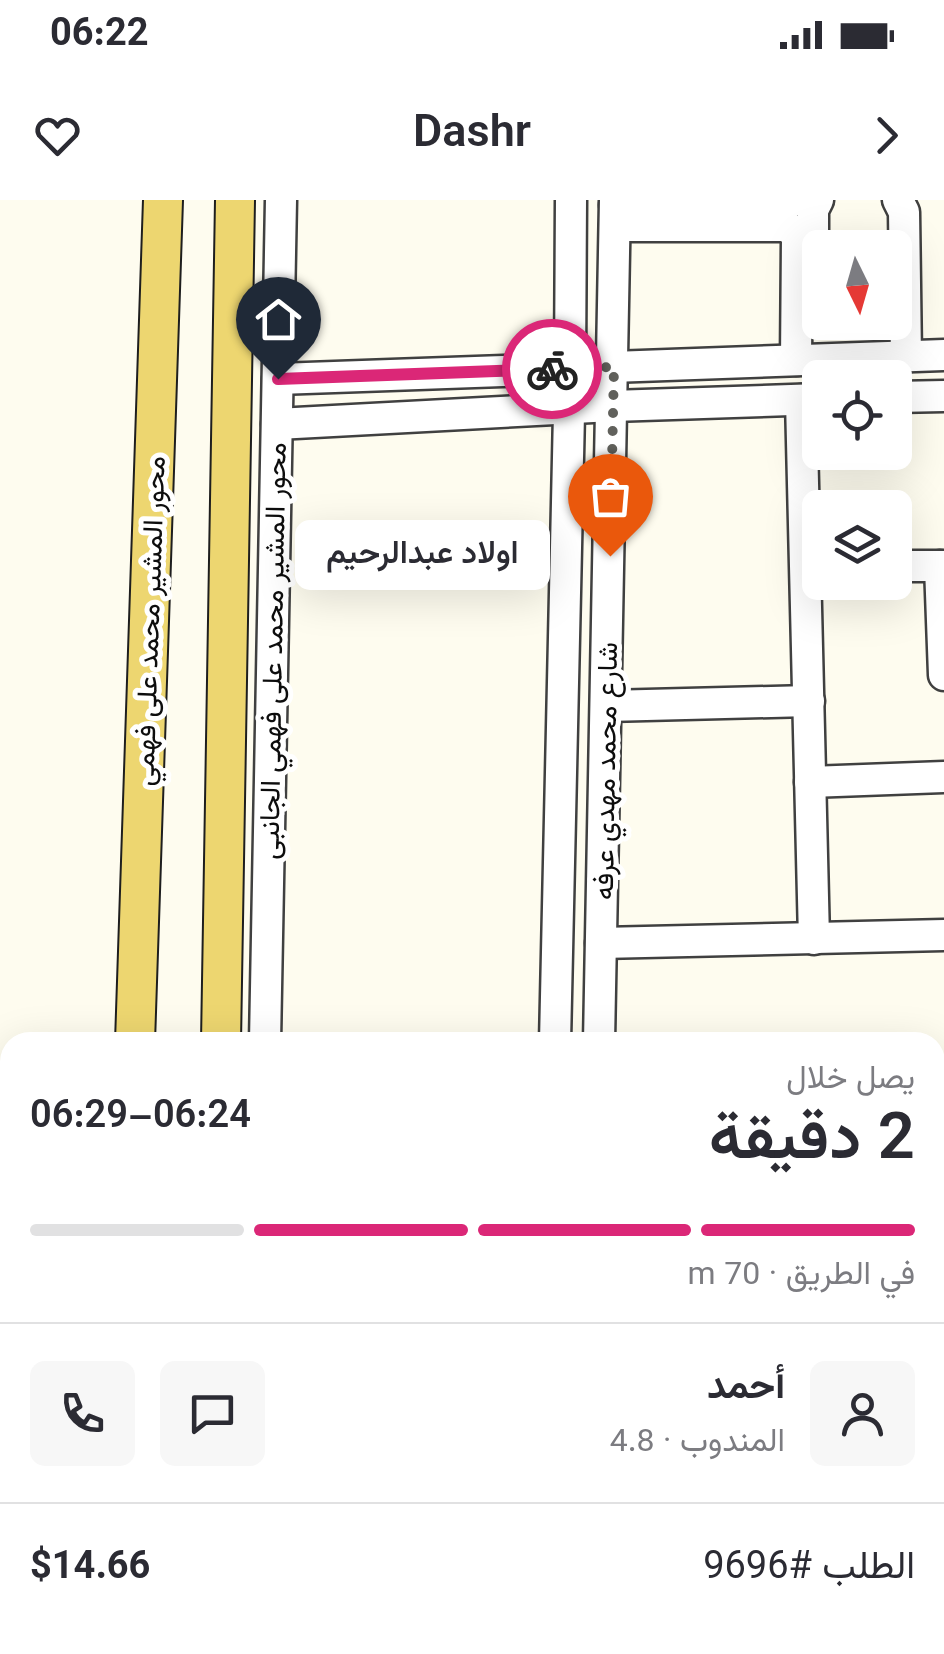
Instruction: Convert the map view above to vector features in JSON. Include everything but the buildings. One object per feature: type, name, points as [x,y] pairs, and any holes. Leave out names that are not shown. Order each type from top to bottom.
[{"type":"main road","name":"محور المشير محمد على فهمي","points":[[135,1032],[163,200]]},
{"type":"main road","points":[[221,1032],[235,200]]},
{"type":"street","name":"محور المشير محمد على فهمي الجانبى","points":[[265,1032],[281,200]]},
{"type":"street","name":"شارع محمد مهدي عرفه","points":[[555,1032],[570,200]]},
{"type":"street","points":[[615,210],[784,205],[794,200]]},
{"type":"street","points":[[805,360],[813,210],[818,200]]},
{"type":"street","points":[[898,200],[904,212],[924,356]]},
{"type":"street","points":[[922,200],[918,210],[924,356]]},
{"type":"street","points":[[615,210],[794,230],[805,360]]},
{"type":"street","name":"شارع محمد مهدي عرفه","points":[[599,1032],[615,210]]},
{"type":"street","points":[[805,360],[924,356]]},
{"type":"street","points":[[278,379],[802,360]]},
{"type":"street","points":[[912,397],[944,396]]},
{"type":"street","points":[[277,424],[802,400]]},
{"type":"street","points":[[912,566],[942,566],[944,675]]},
{"type":"street","points":[[812,600],[808,701],[814,939]]},
{"type":"street","points":[[607,706],[808,701]]},
{"type":"street","points":[[810,782],[944,777]]},
{"type":"street","points":[[601,942],[944,935]]},
{"type":"way so far","points":[[552,369],[614,367],[610,556]]},
{"type":"place","name":"اولاد عبدالرحيم","points":[[610,556]]},
{"type":"route","points":[[278,379],[552,369]]}]
